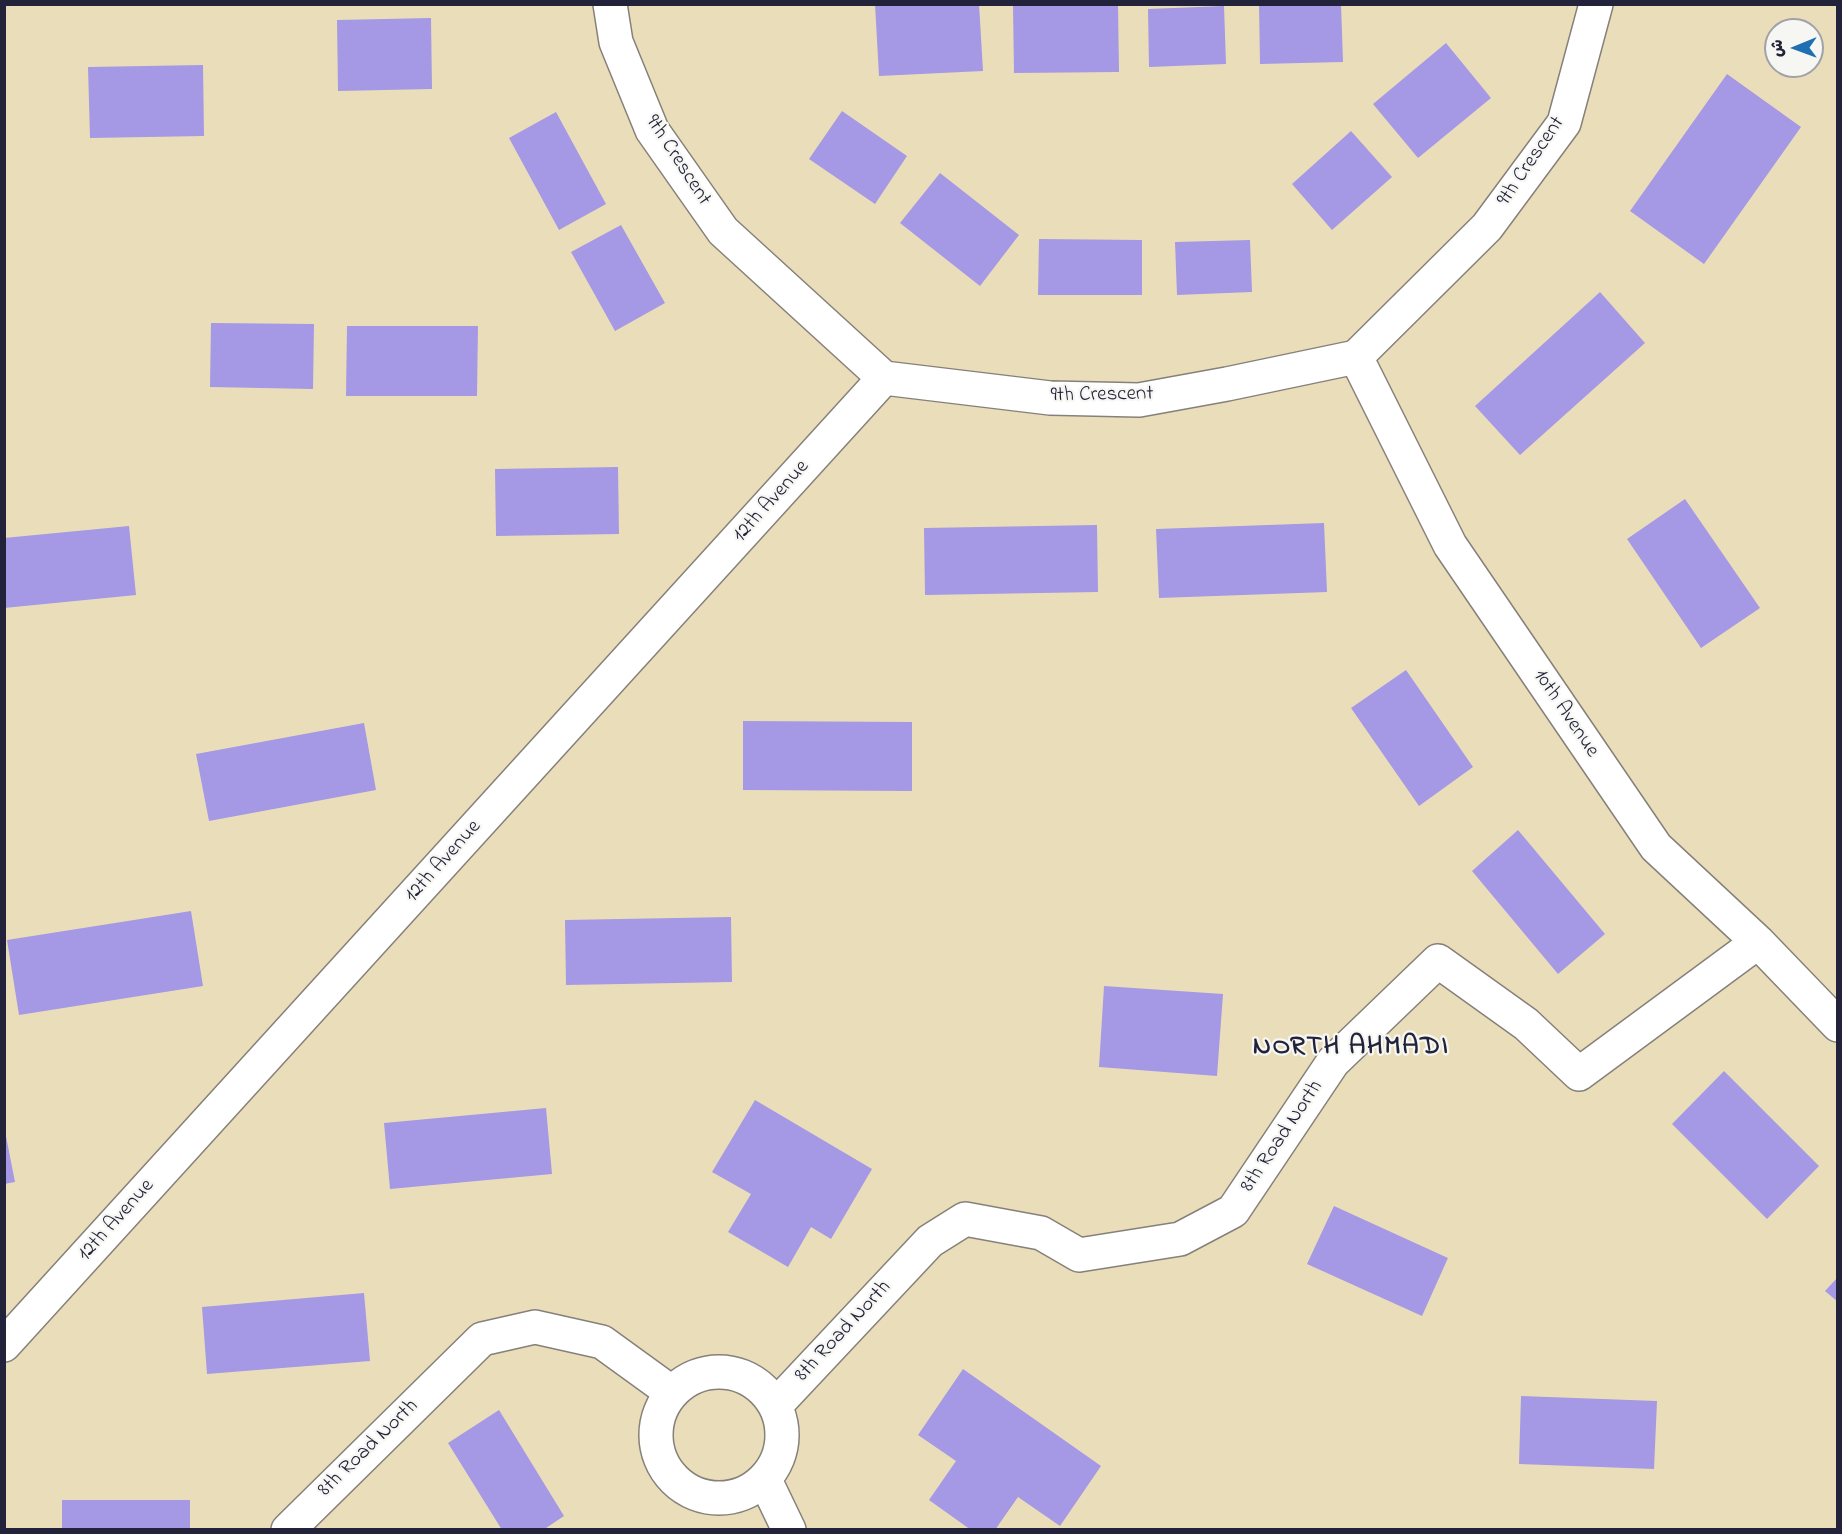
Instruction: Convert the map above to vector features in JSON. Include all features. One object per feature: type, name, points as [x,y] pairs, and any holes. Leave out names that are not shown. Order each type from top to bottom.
[{"type":"street","name":"9th Crescent","points":[[610,4],[616,42],[652,130],[723,231],[884,378],[1050,398],[1139,400],[1356,357],[1487,227],[1564,123],[1596,4]]},
{"type":"street","name":"10th Avenue","points":[[1356,357],[1450,545],[1656,847],[1758,942],[1838,1025]]},
{"type":"street","name":"12th Avenue","points":[[4,1345],[884,378]]},
{"type":"street","name":"8th Road North","points":[[776,1404],[930,1241],[965,1219],[1041,1233],[1080,1255],[1180,1239],[1233,1211],[1333,1062],[1438,961],[1526,1024],[1579,1074],[1758,942]]},
{"type":"street","name":"8th Road North","points":[[288,1530],[290,1525],[482,1340],[535,1327],[602,1342],[671,1392]]},
{"type":"street","points":[[727,1371],[755,1381],[776,1404],[783,1444],[765,1480],[737,1497],[704,1497],[675,1481],[658,1454],[657,1421],[671,1392],[697,1375],[727,1371]]},
{"type":"street","points":[[765,1480],[789,1530]]},
{"type":"building","points":[[875,4],[979,4],[983,71],[879,76]]},
{"type":"building","points":[[1259,4],[1341,4],[1343,62],[1260,64]]},
{"type":"building","points":[[1118,5],[1119,72],[1014,73],[1013,6]]},
{"type":"building","points":[[1224,6],[1226,64],[1149,67],[1148,9]]},
{"type":"building","points":[[431,18],[432,89],[338,91],[337,20]]},
{"type":"building","points":[[1446,43],[1491,98],[1418,158],[1373,104]]},
{"type":"building","points":[[203,65],[204,136],[90,138],[88,67]]},
{"type":"building","points":[[1727,74],[1801,127],[1704,264],[1630,211]]},
{"type":"building","points":[[842,111],[907,156],[875,204],[809,159]]},
{"type":"building","points":[[556,112],[606,204],[559,230],[509,138]]},
{"type":"building","points":[[1351,131],[1392,177],[1332,230],[1292,184]]},
{"type":"building","points":[[940,173],[1019,235],[980,286],[900,223]]},
{"type":"building","points":[[621,225],[665,303],[615,331],[571,252]]},
{"type":"building","points":[[1039,239],[1142,240],[1142,295],[1038,295]]},
{"type":"building","points":[[1250,240],[1252,292],[1177,295],[1175,242]]},
{"type":"building","points":[[1600,292],[1645,343],[1520,455],[1475,406]]},
{"type":"building","points":[[211,323],[314,324],[313,389],[210,387]]},
{"type":"building","points":[[347,326],[478,326],[477,396],[346,396]]},
{"type":"building","points":[[618,467],[619,534],[496,536],[495,469]]},
{"type":"building","points":[[1685,499],[1760,608],[1701,648],[1627,539]]},
{"type":"building","points":[[1324,523],[1327,592],[1159,598],[1156,529]]},
{"type":"building","points":[[1097,525],[1098,592],[925,595],[924,528]]},
{"type":"building","points":[[129,526],[136,595],[4,608],[4,538]]},
{"type":"building","points":[[1406,670],[1473,767],[1419,806],[1351,708]]},
{"type":"building","points":[[743,721],[912,722],[912,791],[743,790]]},
{"type":"building","points":[[364,723],[376,790],[209,821],[196,754]]},
{"type":"building","points":[[1518,830],[1605,934],[1558,974],[1472,871]]},
{"type":"building","points":[[191,911],[203,986],[19,1015],[7,940]]},
{"type":"building","points":[[731,917],[732,982],[566,985],[565,920]]},
{"type":"building","points":[[1104,986],[1223,994],[1217,1076],[1099,1067]]},
{"type":"building","points":[[1724,1071],[1819,1166],[1767,1219],[1672,1124]]},
{"type":"building","points":[[755,1100],[872,1169],[831,1239],[811,1227],[788,1267],[728,1232],[751,1194],[712,1172]]},
{"type":"building","points":[[546,1108],[552,1174],[390,1189],[384,1123]]},
{"type":"building","points":[[4,1126],[15,1182],[4,1184]]},
{"type":"building","points":[[1334,1206],[1448,1258],[1422,1316],[1307,1264]]},
{"type":"building","points":[[1838,1277],[1838,1302],[1825,1291]]},
{"type":"building","points":[[364,1293],[370,1361],[207,1374],[202,1307]]},
{"type":"building","points":[[963,1369],[1101,1466],[1060,1526],[1018,1497],[995,1530],[971,1530],[929,1500],[956,1461],[918,1435]]},
{"type":"building","points":[[1521,1396],[1657,1401],[1654,1469],[1519,1464]]},
{"type":"building","points":[[499,1410],[564,1516],[543,1530],[502,1530],[448,1443]]},
{"type":"building","points":[[62,1500],[190,1500],[190,1530],[62,1530]]},
{"type":"district","name":"NORTH AHMADI","points":[[1351,1049]]}]
